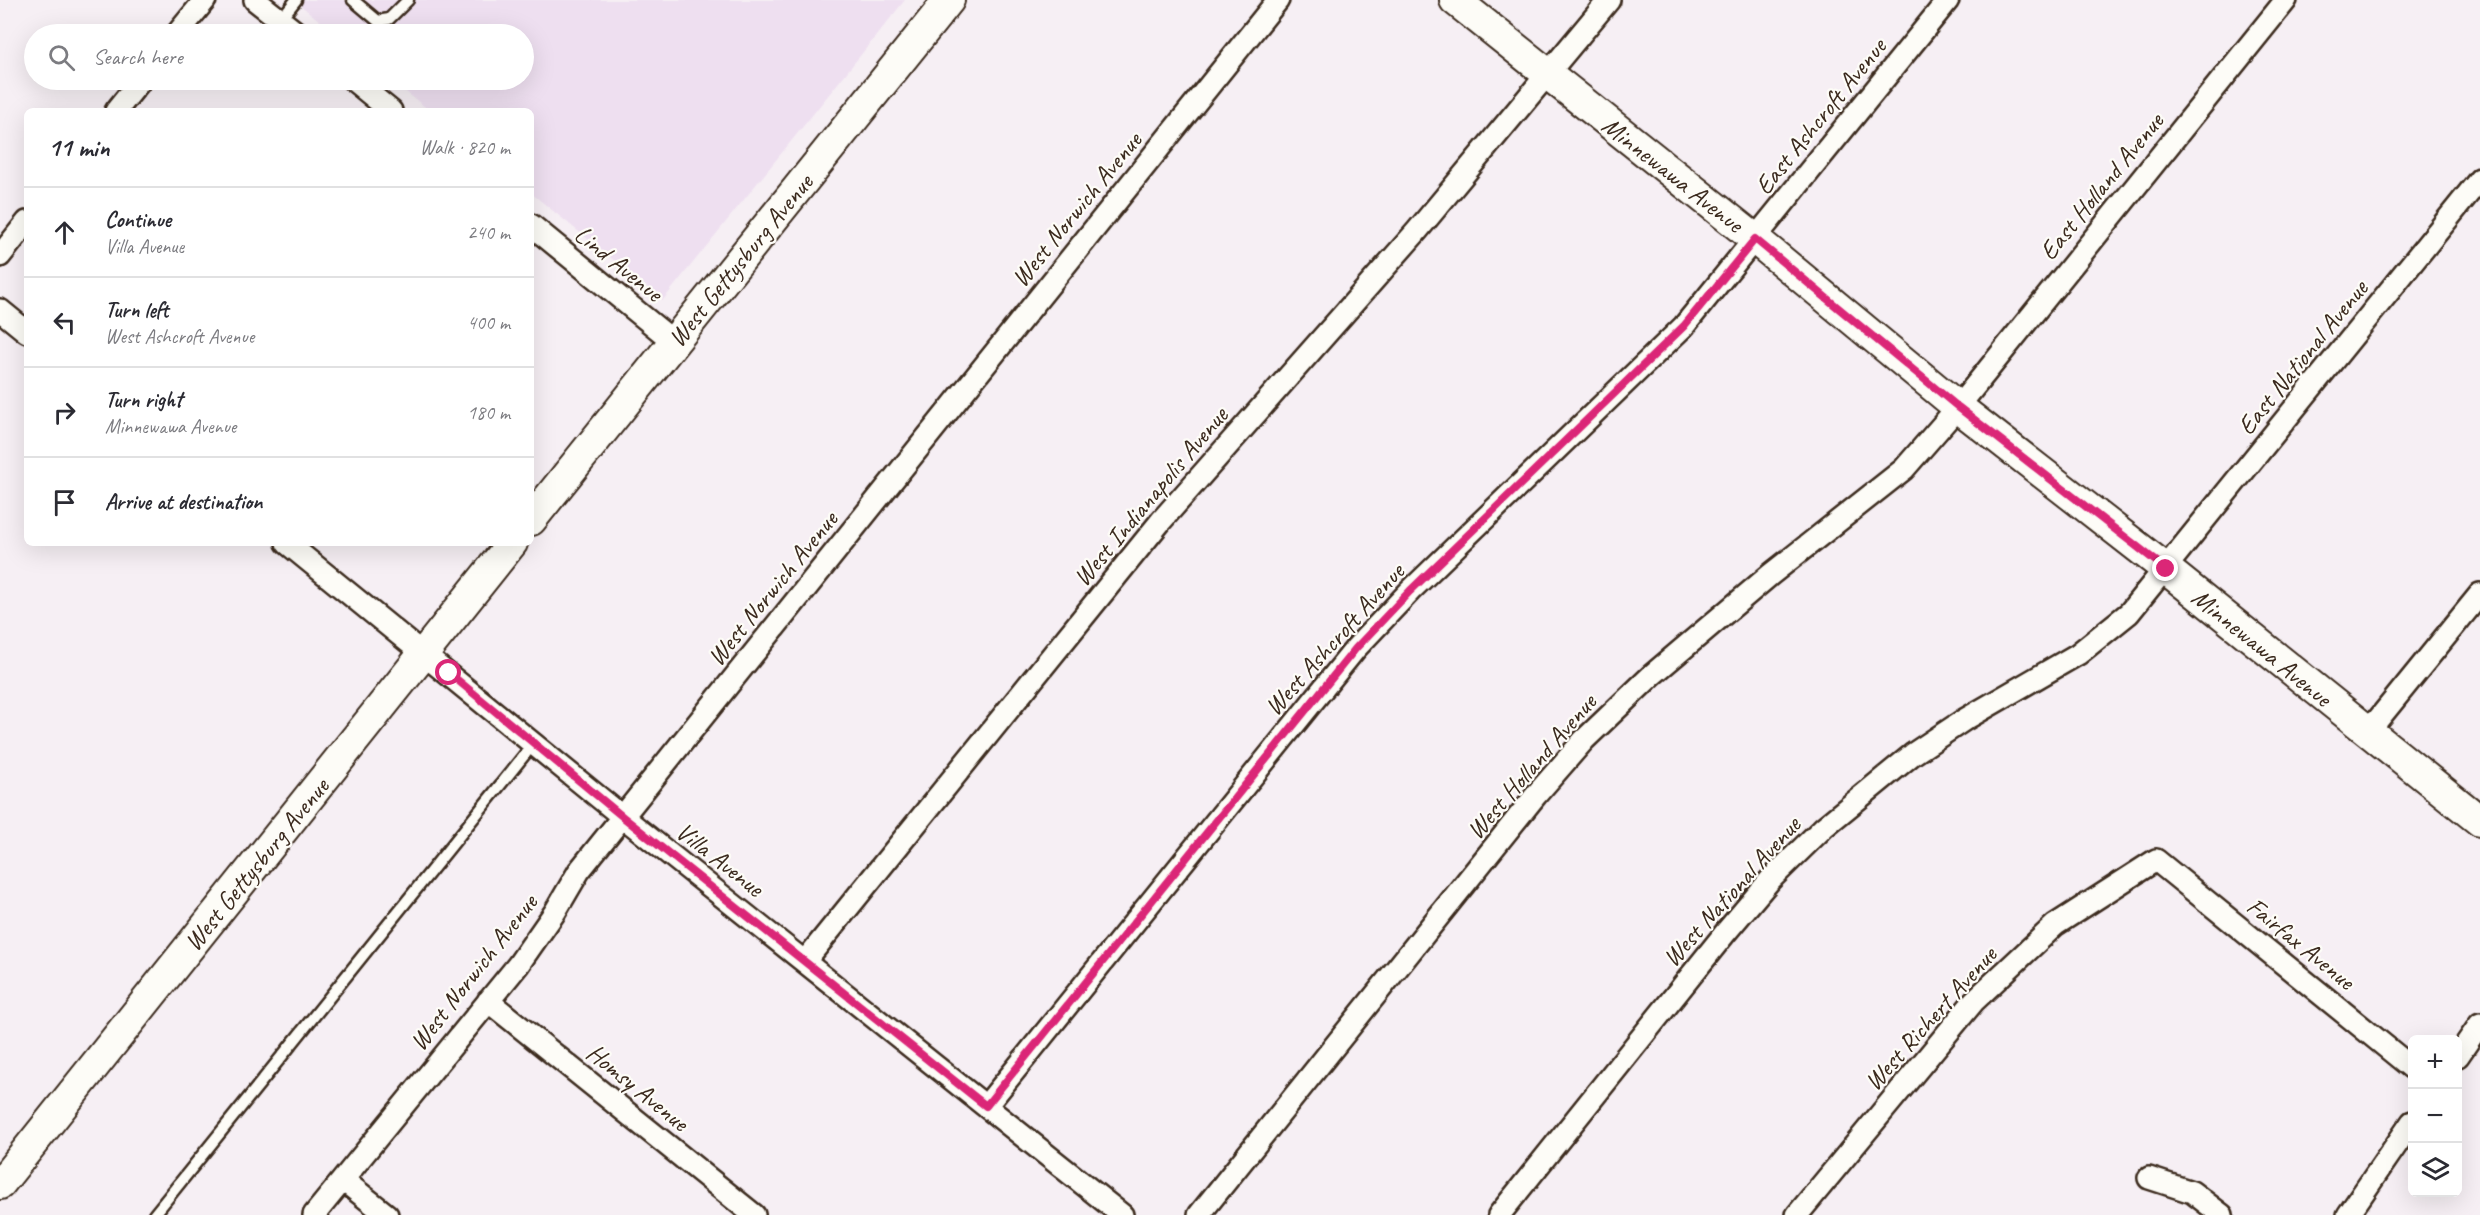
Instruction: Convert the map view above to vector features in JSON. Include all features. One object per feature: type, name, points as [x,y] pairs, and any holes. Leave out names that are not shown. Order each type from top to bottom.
[{"type":"street","points":[[185,24],[205,0]]},
{"type":"street","points":[[255,0],[285,24]]},
{"type":"street","name":"West Gettysburg Avenue","points":[[534,516],[949,0]]},
{"type":"street","name":"West Norwich Avenue","points":[[314,1215],[488,1001],[555,912],[579,872],[1278,0]]},
{"type":"street","name":"Minnewawa Avenue","points":[[1455,0],[1755,239],[1958,407],[2166,569],[2480,821]]},
{"type":"street","name":"West Indianapolis Avenue","points":[[805,961],[1161,521],[1417,231],[1609,0]]},
{"type":"street","name":"East Ashcroft Avenue","points":[[1755,239],[1948,0]]},
{"type":"street","name":"East Holland Avenue","points":[[1958,407],[2286,0]]},
{"type":"street","points":[[118,108],[133,90]]},
{"type":"street","points":[[365,90],[387,108]]},
{"type":"street","name":"East National Avenue","points":[[2166,569],[2480,179]]},
{"type":"street","points":[[0,256],[24,226]]},
{"type":"street","name":"Lind Avenue","points":[[534,227],[674,342]]},
{"type":"street","name":"West Ashcroft Avenue","points":[[986,1106],[1356,648],[1427,575],[1684,326],[1755,239]]},
{"type":"street","points":[[0,310],[24,330]]},
{"type":"street","name":"West Holland Avenue","points":[[1199,1215],[1521,813],[1584,740],[1652,675],[1761,583],[1904,469],[1958,407]]},
{"type":"street","name":"Villa Avenue","points":[[291,546],[534,742],[623,817],[1122,1215]]},
{"type":"street","name":"West Gettysburg Avenue","points":[[0,1184],[510,546]]},
{"type":"street","name":"West National Avenue","points":[[1499,1215],[1726,932],[1770,880],[1824,827],[1912,754],[1981,709],[2078,654],[2106,634],[2129,613],[2166,569]]},
{"type":"street","points":[[2368,732],[2480,594]]},
{"type":"street","name":"Fairfax Avenue","points":[[2156,860],[2408,1065]]},
{"type":"street","name":"West Richert Avenue","points":[[1797,1215],[1974,1001],[2055,925],[2156,860]]},
{"type":"street","name":"Homsy Avenue","points":[[488,1001],[754,1215]]},
{"type":"street","points":[[2462,1049],[2480,1024]]},
{"type":"street","points":[[2348,1215],[2408,1128]]},
{"type":"street","points":[[2149,1178],[2192,1192],[2222,1215]]},
{"type":"street","points":[[343,1180],[387,1215]]},
{"type":"lane","points":[[280,20],[296,0]]},
{"type":"lane","points":[[353,0],[378,21],[389,19],[408,0]]},
{"type":"lane","points":[[154,1215],[534,742]]},
{"type":"shaded area","points":[[294,0],[905,0],[663,300],[534,195],[534,108],[426,108],[404,90],[534,90],[534,24],[324,24]]},
{"type":"route","points":[[449,673],[623,817],[986,1106],[1356,648],[1410,591],[1684,326],[1755,239],[1958,407],[2166,569]]}]
